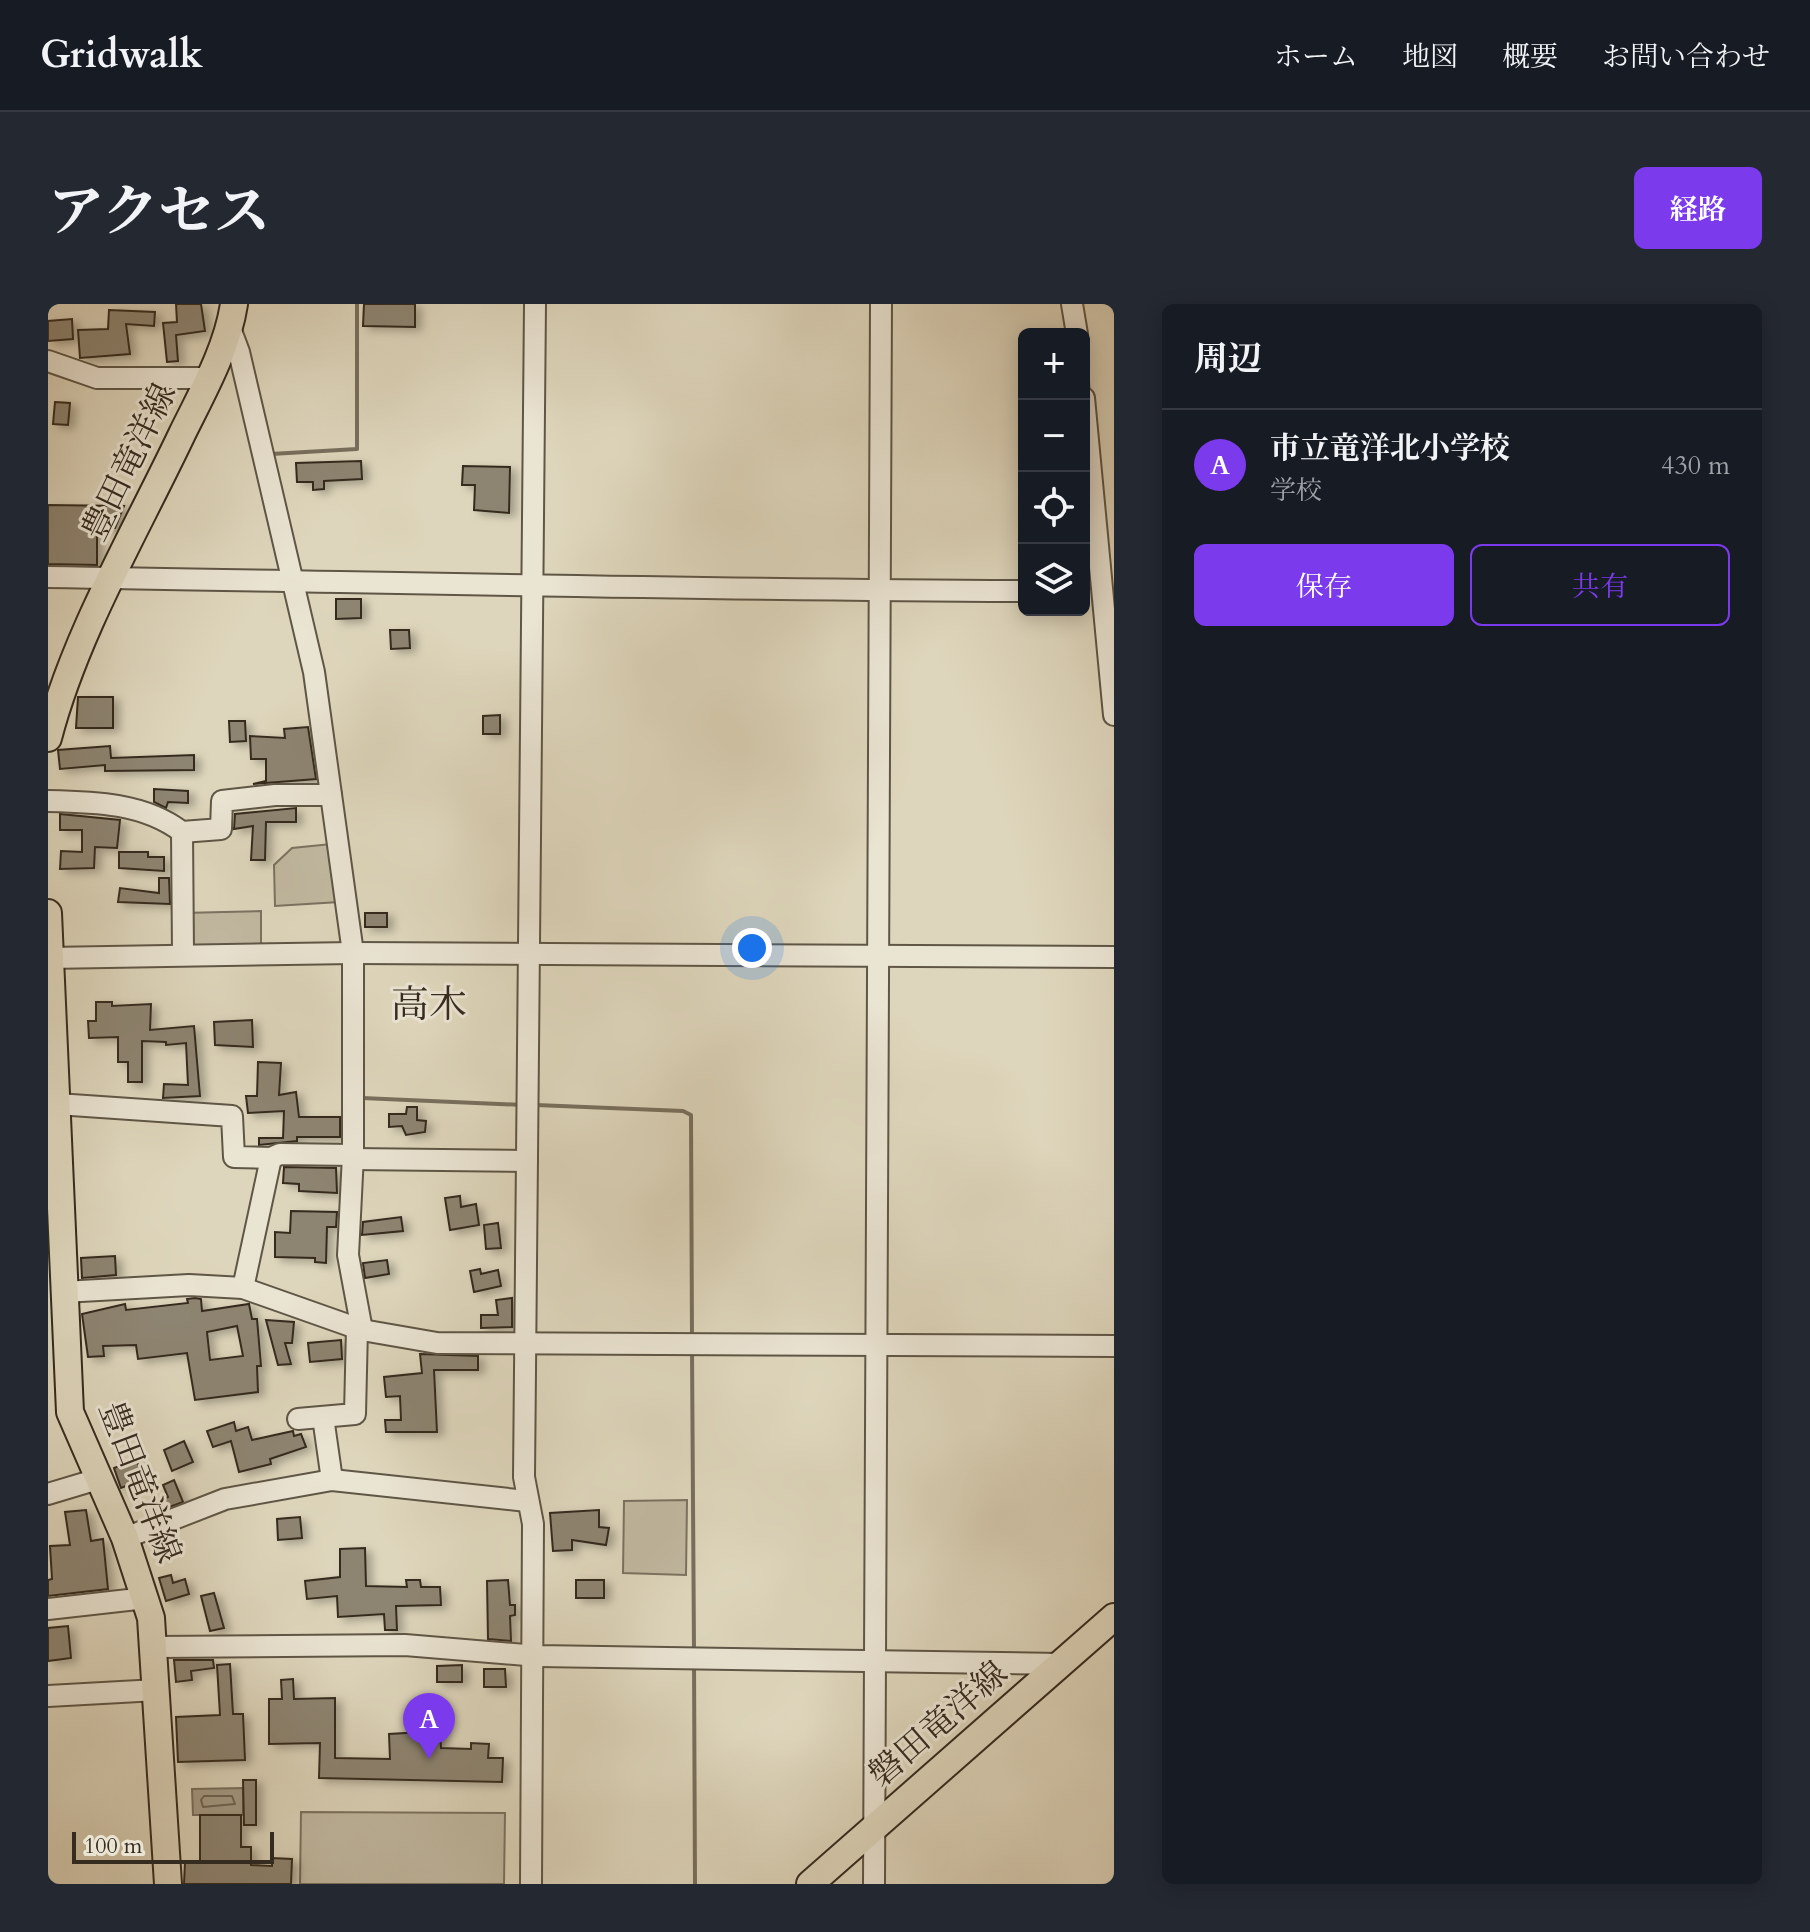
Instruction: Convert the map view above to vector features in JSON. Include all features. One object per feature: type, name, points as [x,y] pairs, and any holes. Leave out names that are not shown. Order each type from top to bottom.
[{"type":"main road","name":"豊田竜洋線","points":[[48,738],[57,706],[113,578],[209,378],[232,316]]},
{"type":"main road","name":"豊田竜洋線","points":[[48,913],[63,1292],[56,1347],[70,1412],[125,1538],[146,1598],[155,1647],[168,1884]]},
{"type":"main road","name":"磐田竜洋線","points":[[810,1884],[1114,1617]]},
{"type":"street","points":[[531,1884],[533,1524],[527,1501],[526,1342],[535,304]]},
{"type":"street","points":[[874,1884],[881,304]]},
{"type":"street","points":[[1072,304],[1076,328]]},
{"type":"street","points":[[232,316],[314,672],[353,953],[348,1255],[359,1329],[355,1414],[298,1419]]},
{"type":"street","points":[[48,361],[97,378],[209,378]]},
{"type":"street","points":[[1084,400],[1114,715]]},
{"type":"street","points":[[48,577],[294,579],[531,588],[1018,591]]},
{"type":"street","points":[[48,801],[117,803],[131,812],[164,818],[182,832],[221,829],[222,801],[331,795]]},
{"type":"street","points":[[182,832],[183,954]]},
{"type":"street","points":[[49,958],[353,953],[1114,957]]},
{"type":"street","points":[[54,1113],[232,1116],[234,1157],[271,1158],[280,1154],[527,1161]]},
{"type":"street","points":[[243,1288],[271,1158]]},
{"type":"street","points":[[63,1292],[189,1285],[243,1288],[359,1329],[437,1343],[1114,1346]]},
{"type":"street","points":[[323,1417],[332,1480]]},
{"type":"street","points":[[48,1494],[98,1479]]},
{"type":"street","points":[[125,1538],[225,1499],[332,1480],[527,1501]]},
{"type":"street","points":[[48,1609],[146,1598]]},
{"type":"street","points":[[155,1647],[405,1645],[531,1656],[1060,1664]]},
{"type":"street","points":[[48,1696],[157,1690]]},
{"type":"shaded area","points":[[331,844],[339,902],[275,906],[274,865],[292,848]]},
{"type":"shaded area","points":[[261,911],[261,946],[183,949],[182,913]]},
{"type":"shaded area","points":[[687,1500],[686,1575],[623,1573],[624,1501]]},
{"type":"shaded area","points":[[301,1812],[505,1813],[504,1884],[300,1884]]},
{"type":"water","points":[[243,1788],[243,1815],[193,1815],[192,1789]]},
{"type":"building","points":[[176,304],[201,304],[205,331],[176,335],[178,361],[167,362],[163,323],[177,322]]},
{"type":"building","points":[[364,304],[415,304],[415,327],[363,326]]},
{"type":"building","points":[[109,310],[155,312],[154,326],[126,324],[130,354],[80,358],[78,330],[108,329]]},
{"type":"building","points":[[72,319],[73,339],[48,341],[48,321]]},
{"type":"building","points":[[55,402],[70,403],[68,425],[53,424]]},
{"type":"building","points":[[361,461],[362,479],[324,481],[324,489],[313,490],[313,482],[297,482],[296,463]]},
{"type":"building","points":[[463,466],[510,467],[509,513],[474,510],[475,485],[462,485]]},
{"type":"building","points":[[48,505],[124,506],[115,528],[97,528],[97,565],[48,564]]},
{"type":"building","points":[[336,599],[361,599],[361,618],[336,619]]},
{"type":"building","points":[[390,630],[409,630],[410,648],[391,649]]},
{"type":"building","points":[[78,697],[113,697],[113,728],[76,728]]},
{"type":"building","points":[[500,715],[500,734],[483,734],[483,716]]},
{"type":"building","points":[[229,721],[245,721],[246,741],[230,742]]},
{"type":"building","points":[[308,727],[316,779],[253,784],[266,781],[266,759],[251,759],[250,736],[285,738],[284,729]]},
{"type":"building","points":[[110,746],[111,758],[194,755],[194,770],[105,771],[105,765],[60,769],[58,750]]},
{"type":"building","points":[[154,789],[188,791],[188,803],[168,802],[166,808],[154,802]]},
{"type":"building","points":[[296,808],[296,822],[266,822],[265,860],[251,860],[253,826],[234,829],[235,814]]},
{"type":"building","points":[[60,814],[120,820],[117,848],[95,847],[94,868],[60,869],[61,851],[82,852],[82,830],[60,830]]},
{"type":"building","points":[[119,852],[148,852],[148,857],[164,857],[164,871],[119,868]]},
{"type":"building","points":[[159,878],[169,878],[170,904],[118,902],[120,888],[159,893]]},
{"type":"building","points":[[365,913],[387,913],[387,927],[365,927]]},
{"type":"building","points":[[96,1002],[112,1002],[112,1006],[151,1004],[150,1030],[194,1026],[200,1096],[163,1098],[164,1084],[188,1085],[186,1043],[166,1045],[166,1042],[142,1041],[142,1082],[128,1082],[128,1062],[118,1062],[118,1037],[89,1038],[88,1021],[96,1021]]},
{"type":"building","points":[[252,1020],[253,1047],[215,1045],[214,1022]]},
{"type":"building","points":[[258,1062],[281,1063],[279,1095],[296,1092],[299,1117],[340,1117],[340,1137],[297,1137],[297,1141],[259,1145],[259,1138],[283,1138],[284,1111],[248,1113],[246,1096],[257,1096]]},
{"type":"building","points":[[407,1107],[417,1107],[417,1120],[426,1121],[425,1132],[406,1135],[402,1126],[389,1127],[389,1114],[406,1114]]},
{"type":"building","points":[[284,1167],[336,1168],[337,1193],[299,1191],[299,1184],[283,1183]]},
{"type":"building","points":[[460,1196],[461,1207],[476,1204],[479,1225],[450,1230],[445,1198]]},
{"type":"building","points":[[291,1211],[337,1212],[336,1227],[327,1227],[326,1263],[315,1262],[315,1258],[275,1257],[275,1232],[290,1233]]},
{"type":"building","points":[[401,1217],[403,1231],[362,1235],[363,1222]]},
{"type":"building","points":[[498,1223],[501,1248],[486,1249],[484,1225]]},
{"type":"building","points":[[115,1256],[116,1275],[82,1278],[81,1258]]},
{"type":"building","points":[[387,1260],[389,1274],[365,1278],[363,1263]]},
{"type":"building","points":[[480,1269],[481,1274],[498,1270],[501,1286],[474,1292],[470,1271]]},
{"type":"building","points":[[512,1298],[512,1327],[481,1328],[481,1315],[498,1315],[496,1300]]},
{"type":"building","points":[[187,1299],[201,1299],[202,1311],[249,1304],[252,1319],[257,1319],[261,1366],[257,1366],[258,1392],[195,1400],[187,1353],[138,1359],[136,1345],[103,1346],[104,1356],[88,1357],[82,1314],[125,1304],[126,1310],[188,1303]],"holes":[[[237,1326],[243,1356],[210,1360],[207,1332]]]},
{"type":"building","points":[[266,1320],[294,1322],[292,1343],[285,1343],[291,1364],[278,1365]]},
{"type":"building","points":[[341,1340],[342,1359],[310,1362],[308,1343]]},
{"type":"building","points":[[420,1354],[478,1356],[478,1370],[434,1370],[437,1432],[386,1432],[385,1420],[401,1420],[400,1396],[386,1397],[384,1377],[422,1373]]},
{"type":"building","points":[[234,1422],[236,1431],[248,1427],[252,1440],[293,1431],[294,1436],[301,1434],[306,1447],[270,1459],[271,1464],[239,1472],[231,1441],[213,1447],[207,1431]]},
{"type":"building","points":[[184,1441],[193,1462],[172,1471],[164,1450]]},
{"type":"building","points":[[136,1459],[144,1479],[121,1488],[114,1468]]},
{"type":"building","points":[[174,1480],[183,1502],[156,1512],[153,1504],[168,1497],[163,1485]]},
{"type":"building","points":[[86,1510],[91,1541],[103,1539],[108,1589],[48,1596],[48,1580],[52,1579],[50,1546],[70,1545],[65,1512]]},
{"type":"building","points":[[599,1510],[599,1527],[609,1528],[606,1545],[572,1540],[572,1550],[553,1551],[550,1513]]},
{"type":"building","points":[[300,1517],[302,1538],[278,1540],[277,1519]]},
{"type":"building","points":[[365,1548],[366,1586],[407,1587],[406,1580],[420,1580],[421,1587],[440,1587],[441,1605],[396,1606],[397,1630],[385,1630],[384,1614],[338,1617],[337,1596],[307,1599],[305,1581],[340,1577],[340,1549]]},
{"type":"building","points":[[171,1575],[173,1583],[185,1579],[189,1594],[166,1601],[159,1578]]},
{"type":"building","points":[[508,1580],[510,1605],[515,1605],[515,1615],[510,1616],[511,1641],[488,1639],[487,1581]]},
{"type":"building","points":[[576,1580],[604,1580],[604,1598],[576,1598]]},
{"type":"building","points":[[214,1593],[224,1628],[210,1631],[201,1596]]},
{"type":"building","points":[[68,1626],[71,1658],[48,1661],[48,1628]]},
{"type":"building","points":[[174,1660],[213,1660],[214,1668],[191,1671],[192,1680],[176,1682]]},
{"type":"building","points":[[230,1664],[233,1714],[243,1714],[245,1760],[178,1762],[176,1717],[220,1715],[217,1665]]},
{"type":"building","points":[[462,1665],[462,1682],[437,1682],[437,1666]]},
{"type":"building","points":[[484,1669],[505,1669],[506,1687],[484,1687]]},
{"type":"building","points":[[293,1679],[294,1699],[335,1698],[335,1758],[390,1759],[389,1734],[440,1731],[441,1748],[471,1749],[471,1743],[489,1744],[488,1758],[503,1758],[502,1782],[319,1778],[320,1743],[269,1744],[269,1699],[282,1699],[281,1680]]},
{"type":"building","points":[[243,1780],[256,1780],[256,1825],[244,1825]]},
{"type":"building","points":[[200,1815],[241,1815],[241,1847],[251,1847],[251,1865],[272,1866],[272,1858],[292,1859],[291,1884],[184,1884],[185,1862],[200,1863]]},
{"type":"waterway","points":[[272,457],[271,454],[357,449],[357,304]]},
{"type":"waterway","points":[[362,1098],[523,1105]]},
{"type":"waterway","points":[[536,1105],[683,1111],[691,1115],[692,1338]]},
{"type":"waterway","points":[[692,1351],[694,1650]]},
{"type":"waterway","points":[[694,1663],[695,1884]]},
{"type":"place","name":"市立竜洋北小学校","points":[[429,1759]]},
{"type":"district","name":"高木","points":[[429,1005]]}]
